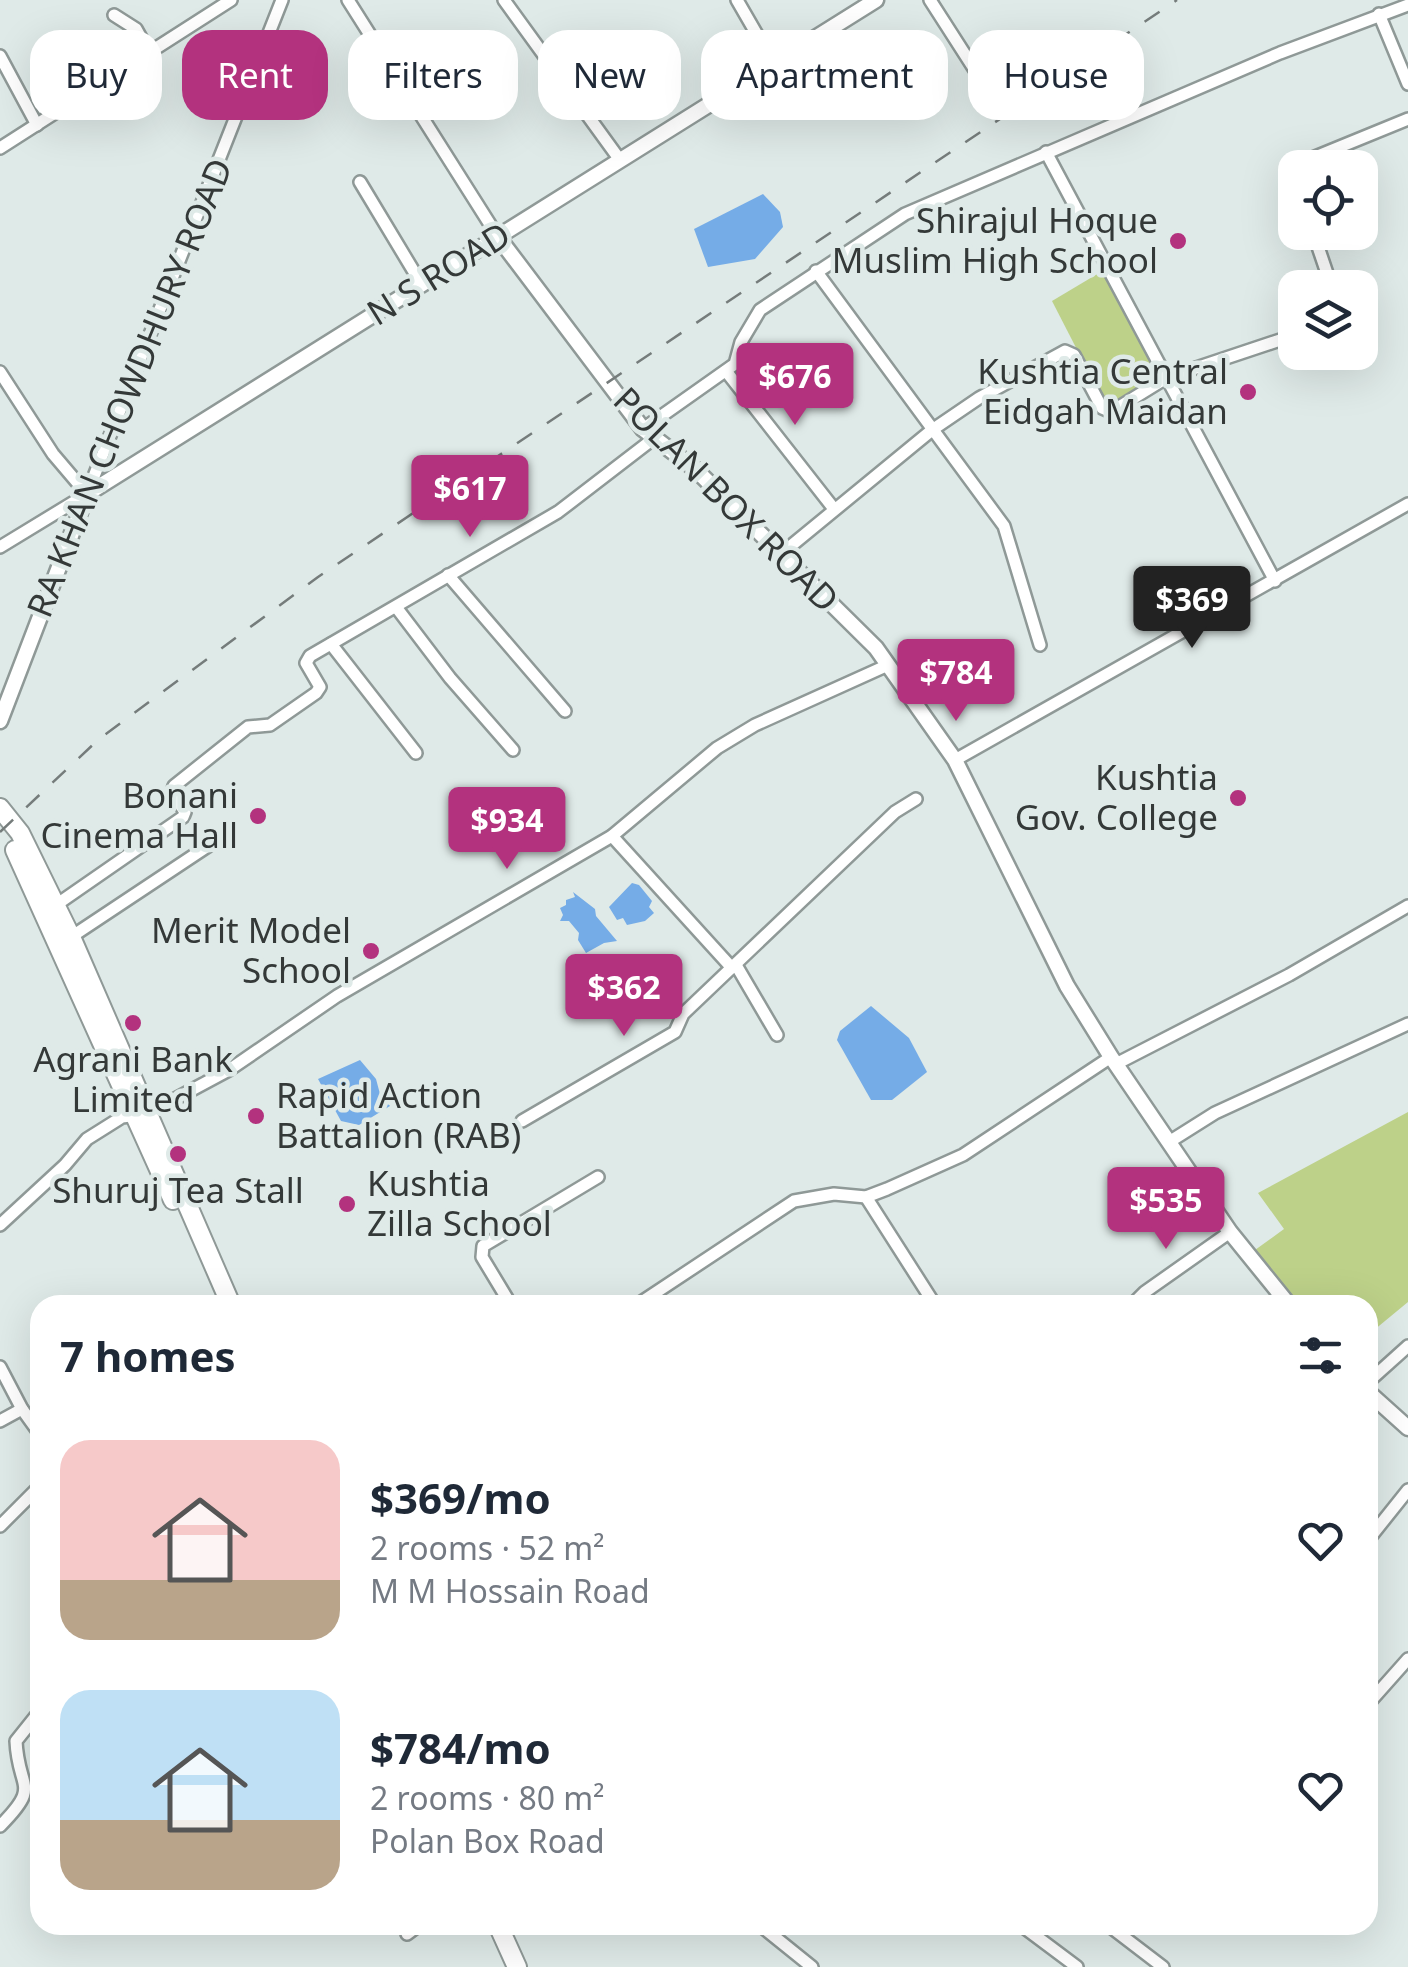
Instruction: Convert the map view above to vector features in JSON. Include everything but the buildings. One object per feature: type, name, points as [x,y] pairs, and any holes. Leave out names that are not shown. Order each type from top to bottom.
[{"type":"highway","points":[[0,808],[12,820],[217,1295]]},
{"type":"highway","points":[[0,822],[56,906],[71,936],[84,984]]},
{"type":"highway","points":[[140,1115],[226,1295]]},
{"type":"highway","points":[[503,1935],[517,1967]]},
{"type":"highway","points":[[516,1935],[530,1967]]},
{"type":"main road","name":"N S ROAD","points":[[822,30],[858,5],[876,0]]},
{"type":"main road","name":"N S ROAD","points":[[87,494],[701,110]]},
{"type":"main road","name":"POLAN BOX ROAD","points":[[498,237],[648,434],[695,469],[876,648],[955,760],[1066,986],[1230,1232],[1281,1295]]},
{"type":"main road","name":"RA KHAN CHOWDHURY ROAD","points":[[0,721],[87,494]]},
{"type":"main road","points":[[1378,1401],[1408,1428]]},
{"type":"street","points":[[162,46],[231,0]]},
{"type":"street","name":"RA KHAN CHOWDHURY ROAD","points":[[87,494],[282,0]]},
{"type":"street","name":"POLAN BOX ROAD","points":[[348,0],[498,237]]},
{"type":"street","points":[[504,0],[620,160]]},
{"type":"street","points":[[737,0],[754,30]]},
{"type":"street","points":[[930,0],[968,60]]},
{"type":"street","points":[[56,906],[183,818],[185,812],[172,792],[174,786],[248,727],[270,725],[316,693],[320,687],[307,659],[558,512],[735,364],[760,310],[816,271],[905,214],[1280,53],[1408,4]]},
{"type":"street","points":[[1378,14],[1408,84]]},
{"type":"street","points":[[114,15],[137,30]]},
{"type":"street","points":[[0,56],[37,125]]},
{"type":"street","points":[[0,148],[45,120]]},
{"type":"street","points":[[1330,150],[1408,120]]},
{"type":"street","points":[[1046,152],[1275,581]]},
{"type":"street","points":[[360,182],[422,285]]},
{"type":"street","points":[[816,271],[1004,526],[1040,645]]},
{"type":"street","points":[[781,554],[932,430],[1065,351],[1074,355],[1106,412],[1166,378],[1278,341]]},
{"type":"street","points":[[726,370],[834,509]]},
{"type":"street","points":[[0,372],[53,454],[87,494]]},
{"type":"street","name":"N S ROAD","points":[[0,547],[87,494]]},
{"type":"street","points":[[955,760],[1408,504]]},
{"type":"street","points":[[448,575],[566,711]]},
{"type":"street","points":[[396,607],[450,678],[513,750]]},
{"type":"street","points":[[331,644],[416,754]]},
{"type":"street","points":[[0,1225],[66,1165],[87,1139],[122,1117],[140,1115],[229,1070],[378,971],[612,836],[717,748],[755,726],[888,665]]},
{"type":"street","points":[[522,1121],[675,1032],[683,1014],[894,812],[916,800]]},
{"type":"street","points":[[71,936],[223,836]]},
{"type":"street","points":[[612,836],[734,966],[776,1035]]},
{"type":"street","points":[[652,1295],[794,1201],[834,1194],[866,1197],[963,1154],[1114,1061],[1288,975],[1408,906]]},
{"type":"street","points":[[1170,1142],[1215,1113],[1408,1024]]},
{"type":"street","points":[[505,1295],[482,1257],[483,1246],[598,1177]]},
{"type":"street","points":[[866,1197],[929,1295]]},
{"type":"street","points":[[1141,1295],[1230,1232]]},
{"type":"street","points":[[1378,1373],[1408,1346]]},
{"type":"street","points":[[0,1367],[30,1421]]},
{"type":"street","points":[[0,1421],[22,1410]]},
{"type":"street","points":[[1378,1528],[1408,1490]]},
{"type":"street","points":[[0,1526],[30,1496]]},
{"type":"street","points":[[1378,1692],[1408,1658]]},
{"type":"street","points":[[0,1826],[25,1798],[16,1741],[30,1724]]},
{"type":"street","points":[[772,1935],[812,1967]]},
{"type":"street","points":[[1034,1935],[1077,1967]]},
{"type":"street","points":[[1121,1935],[1163,1967]]},
{"type":"green space","points":[[1104,270],[1160,379],[1107,408],[1052,301]]},
{"type":"green space","points":[[1408,1112],[1408,1302],[1378,1327],[1378,1295],[1288,1295],[1255,1250],[1284,1229],[1258,1193]]},
{"type":"water","points":[[763,194],[780,212],[783,227],[755,259],[708,267],[694,229]]},
{"type":"water","points":[[632,883],[639,885],[652,901],[649,907],[654,913],[645,921],[627,925],[623,918],[617,920],[609,907]]},
{"type":"water","points":[[573,892],[595,909],[596,916],[617,941],[586,953],[578,940],[579,933],[569,921],[560,921],[560,908],[575,897]]},
{"type":"water","points":[[871,1006],[909,1038],[927,1072],[892,1100],[871,1100],[837,1040],[840,1031]]},
{"type":"water","points":[[360,1060],[376,1079],[380,1094],[390,1106],[359,1125],[341,1121],[318,1079]]},
{"type":"railway","points":[[0,832],[99,739],[318,577],[1177,0]]},
{"type":"place","name":"Shirajul Hoque Muslim High School","points":[[1178,241]]},
{"type":"place","name":"Kushtia Central Eidgah Maidan","points":[[1248,392]]},
{"type":"place","name":"Kushtia Gov. College","points":[[1238,798]]},
{"type":"place","name":"Bonani Cinema Hall","points":[[258,816]]},
{"type":"place","name":"Merit Model School","points":[[371,951]]},
{"type":"place","name":"Agrani Bank Limited","points":[[133,1023]]},
{"type":"place","name":"Rapid Action Battalion (RAB)","points":[[256,1116]]},
{"type":"place","name":"Shuruj Tea Stall","points":[[178,1154]]},
{"type":"place","name":"Kushtia Zilla School","points":[[347,1204]]}]
